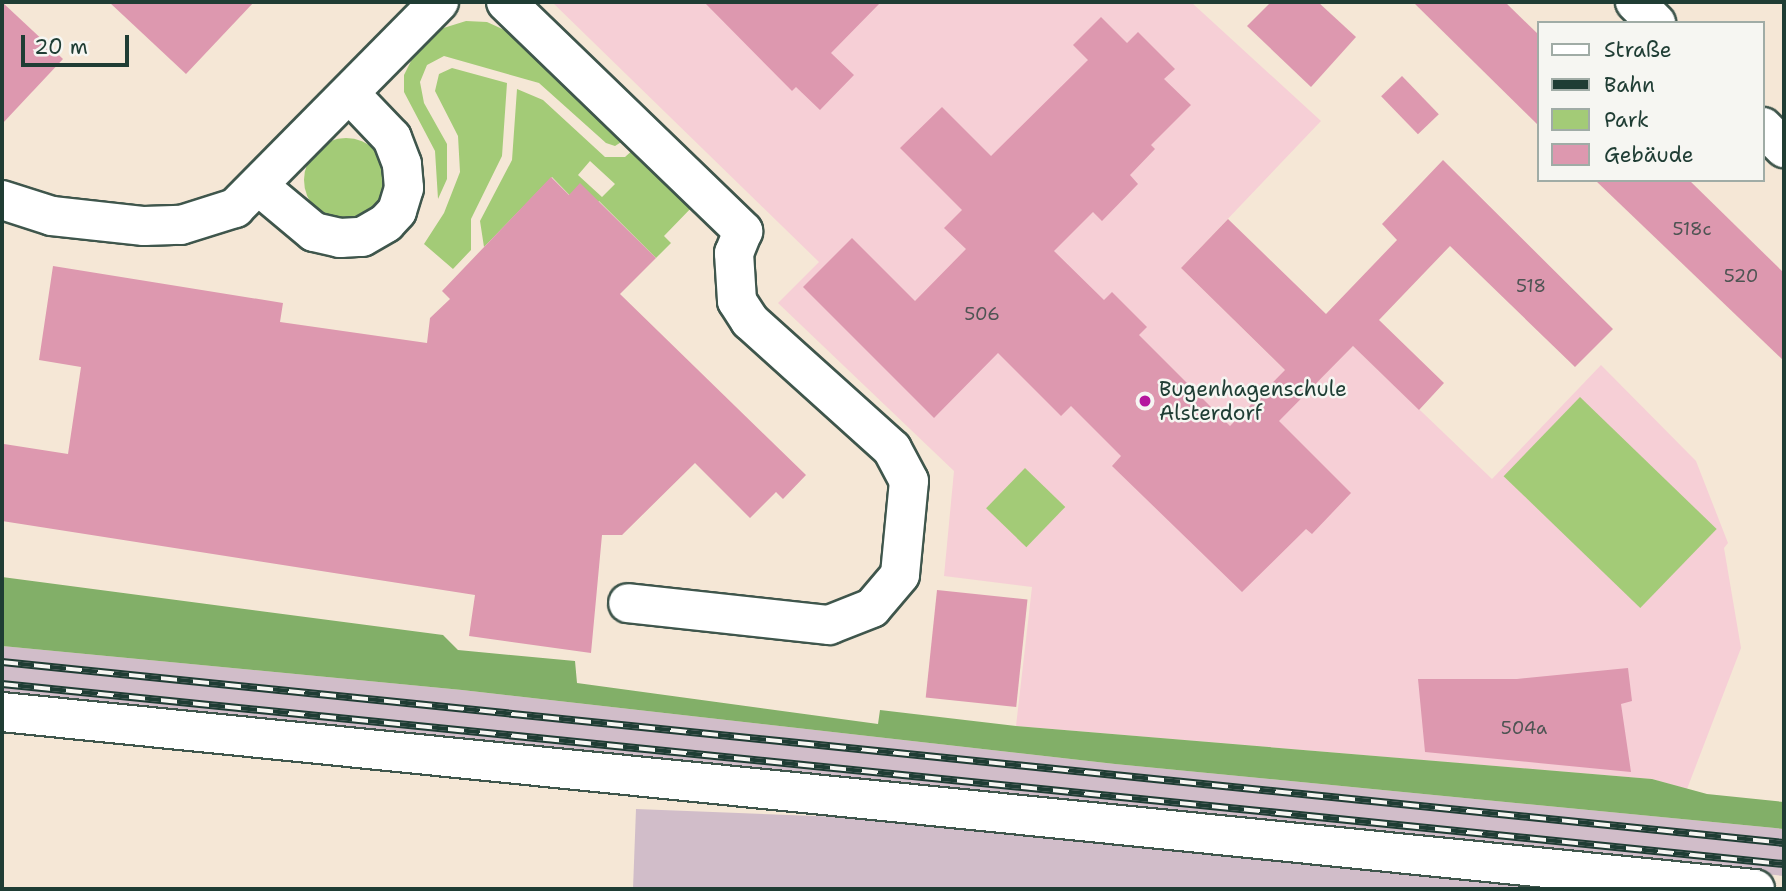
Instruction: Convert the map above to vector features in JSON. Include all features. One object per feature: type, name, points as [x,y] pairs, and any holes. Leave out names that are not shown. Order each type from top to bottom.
[{"type":"street","points":[[2,200],[103,224],[181,225],[235,208],[260,187],[439,2]]},
{"type":"street","points":[[506,2],[743,231],[734,253],[732,279],[744,311],[892,449],[909,481],[900,575],[872,608],[829,625],[628,603]]},
{"type":"street","points":[[1635,2],[1654,21]]},
{"type":"street","points":[[260,187],[314,232],[362,237],[386,223],[397,211],[404,188],[402,164],[392,138],[350,94]]},
{"type":"street","points":[[1765,129],[1784,148]]},
{"type":"street","points":[[2,712],[358,751],[1755,889]]},
{"type":"shaded area","name":"Bugenhagenschule Alsterdorf","points":[[552,2],[1191,2],[1321,121],[1181,268],[1307,392],[1353,346],[1492,479],[1601,365],[1696,461],[1728,543],[1724,548],[1741,648],[1687,789],[1652,779],[1016,726],[1032,587],[944,576],[954,471],[778,303],[819,262]]},
{"type":"shaded area","points":[[2,646],[462,690],[1115,764],[1784,829],[1784,876],[2,696]]},
{"type":"shaded area","points":[[636,809],[867,818],[1665,889],[633,889]]},
{"type":"green space","points":[[466,21],[487,22],[518,36],[626,139],[615,146],[606,143],[539,83],[444,56],[427,65],[420,82],[424,103],[447,144],[447,179],[438,199],[435,151],[404,92],[404,75],[417,49],[437,30]]},
{"type":"green space","points":[[452,68],[507,83],[502,156],[471,219],[471,250],[453,269],[424,244],[444,213],[460,172],[458,136],[435,91],[439,74]]},
{"type":"green space","points":[[517,89],[543,100],[605,157],[625,157],[635,148],[694,205],[664,236],[671,243],[656,258],[599,201],[587,213],[552,177],[484,247],[480,221],[512,160]],"holes":[[[590,161],[615,184],[602,197],[578,175]]]},
{"type":"green space","points":[[346,138],[362,141],[381,157],[388,180],[385,196],[369,215],[346,222],[330,219],[311,203],[304,180],[307,164],[323,145]]},
{"type":"green space","points":[[1580,397],[1717,529],[1640,608],[1504,476]]},
{"type":"green space","points":[[1025,468],[1065,507],[1026,547],[986,508]]},
{"type":"green space","points":[[2,577],[443,635],[458,650],[575,661],[577,683],[878,724],[880,710],[1016,726],[1652,779],[1707,794],[1784,802],[1784,829],[1115,764],[462,690],[2,646]]},
{"type":"building","points":[[2,2],[63,59],[2,124]]},
{"type":"building","points":[[109,2],[254,2],[186,74]]},
{"type":"building","points":[[704,2],[881,2],[831,53],[854,75],[820,110],[796,87],[792,91]]},
{"type":"building","points":[[1271,2],[1318,2],[1356,37],[1311,87],[1247,26]]},
{"type":"building","points":[[1413,2],[1505,2],[1538,34],[1538,125]]},
{"type":"building","points":[[1101,17],[1127,43],[1138,32],[1175,69],[1164,79],[1191,105],[1151,145],[1155,149],[1130,175],[1138,184],[1102,221],[1093,212],[1054,251],[1104,300],[1112,292],[1147,327],[1139,335],[1230,426],[1285,370],[1181,268],[1228,219],[1326,314],[1397,240],[1382,224],[1443,160],[1613,329],[1575,367],[1450,246],[1379,320],[1444,383],[1419,410],[1353,346],[1279,421],[1351,493],[1312,534],[1306,529],[1242,592],[1112,466],[1121,456],[1071,406],[1061,416],[998,353],[934,418],[803,287],[852,238],[915,301],[966,249],[944,228],[962,210],[900,148],[942,107],[991,156],[1088,60],[1073,45]]},
{"type":"building","points":[[1402,76],[1439,114],[1418,134],[1381,96]]},
{"type":"building","points":[[551,177],[569,195],[580,183],[656,258],[620,294],[806,475],[783,499],[776,492],[750,518],[695,463],[622,535],[602,535],[591,653],[469,636],[475,595],[2,521],[4,444],[68,454],[81,367],[39,360],[53,266],[283,303],[280,322],[427,343],[430,318],[450,299],[442,291]]},
{"type":"building","points":[[1597,182],[1691,182],[1784,273],[1784,361]]},
{"type":"building","points":[[937,590],[1028,600],[1016,707],[926,697]]},
{"type":"building","points":[[1628,668],[1632,701],[1621,704],[1631,772],[1425,752],[1418,679],[1517,679]]},
{"type":"railway","points":[[2,662],[1784,843]]},
{"type":"railway","points":[[2,684],[1784,864]]},
{"type":"place","name":"Bugenhagenschule Alsterdorf","points":[[1145,401]]}]
